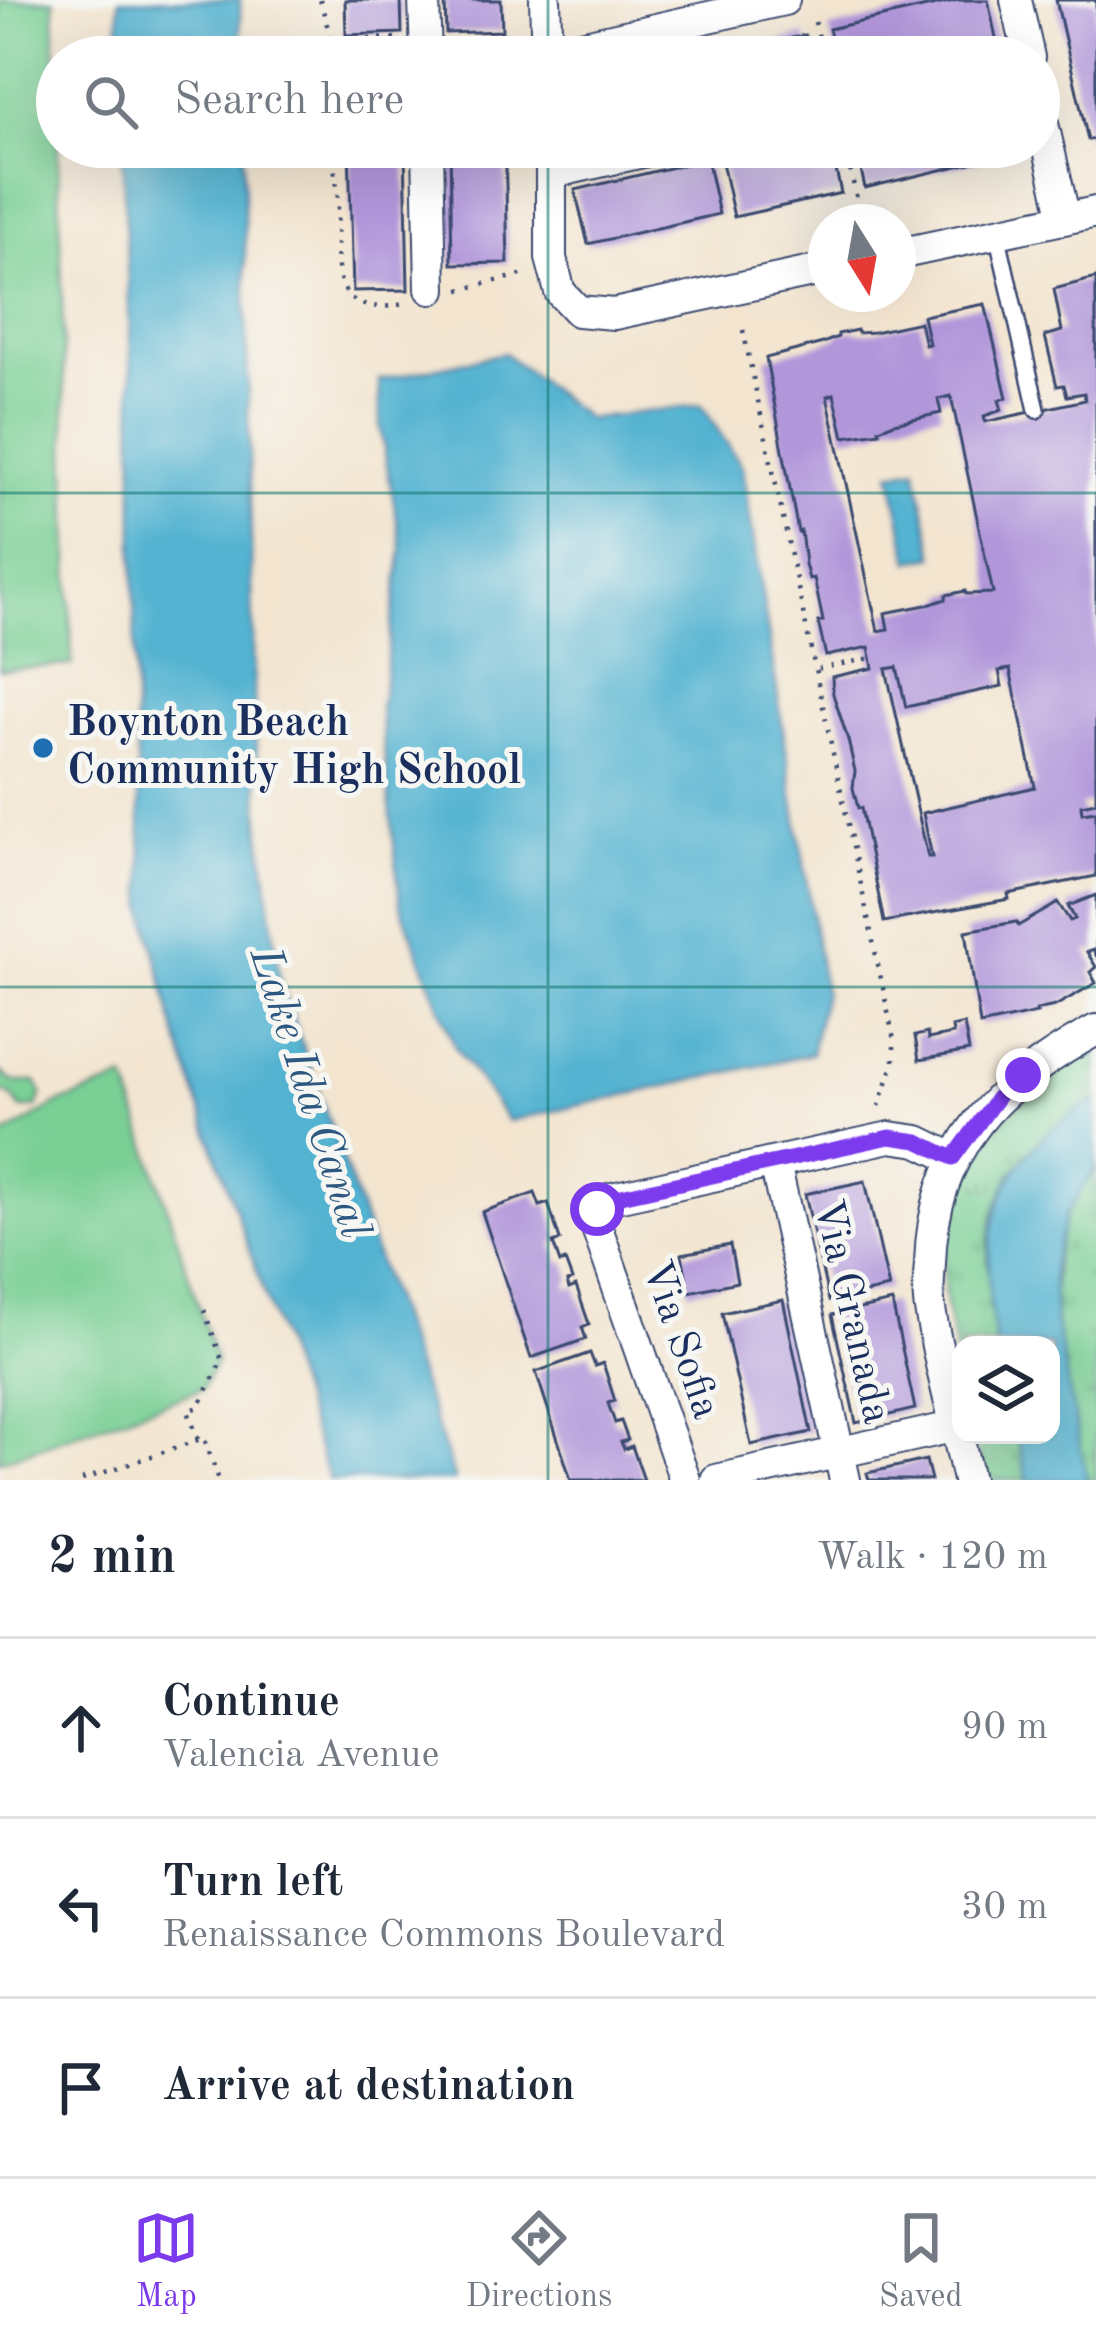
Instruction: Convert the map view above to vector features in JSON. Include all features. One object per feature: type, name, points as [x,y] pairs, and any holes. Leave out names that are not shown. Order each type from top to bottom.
[{"type":"street","points":[[419,36],[424,0]]},
{"type":"street","points":[[543,36],[545,0]]},
{"type":"street","points":[[628,36],[784,0]]},
{"type":"street","points":[[1016,0],[1024,36]]},
{"type":"street","points":[[428,168],[429,295]]},
{"type":"street","points":[[552,168],[551,258],[560,292],[578,310],[614,314],[808,273]]},
{"type":"street","points":[[1053,168],[1064,219]]},
{"type":"street","points":[[916,250],[1096,212]]},
{"type":"street","points":[[952,1408],[929,1305],[931,1222],[953,1158],[1000,1094],[1044,1058],[1096,1030]]},
{"type":"street","points":[[775,1163],[890,1137],[918,1141],[953,1158]]},
{"type":"street","name":"Via Sofia","points":[[685,1480],[597,1228],[597,1209],[612,1198],[775,1163]]},
{"type":"street","name":"Via Granada","points":[[775,1163],[842,1466]]},
{"type":"street","points":[[716,1480],[842,1466],[952,1427]]},
{"type":"street","points":[[960,1444],[968,1480]]},
{"type":"lane","points":[[997,233],[1037,410]]},
{"type":"path","points":[[320,0],[331,36]]},
{"type":"path","points":[[815,22],[819,36]]},
{"type":"path","points":[[335,168],[339,201],[336,271],[340,285],[357,302],[389,307],[536,271]]},
{"type":"path","points":[[849,168],[857,200]]},
{"type":"path","points":[[743,330],[894,1040],[894,1062],[879,1106]]},
{"type":"path","points":[[818,669],[871,658]]},
{"type":"path","points":[[199,1440],[188,1411],[199,1407],[222,1360],[203,1307]]},
{"type":"path","points":[[82,1480],[204,1438],[219,1480]]},
{"type":"green space","points":[[0,0],[54,0],[55,36],[36,36],[36,168],[59,168],[72,665],[0,670]]},
{"type":"green space","points":[[1096,1050],[1096,1100],[1074,1112],[1011,1173],[993,1214],[987,1260],[995,1336],[952,1336],[944,1283],[946,1243],[966,1174],[1007,1116]]},
{"type":"green space","points":[[0,1071],[13,1082],[36,1082],[42,1094],[37,1107],[22,1109],[9,1094],[0,1093]]},
{"type":"green space","points":[[126,1079],[216,1361],[202,1389],[0,1461],[0,1138],[57,1104]]},
{"type":"green space","points":[[1096,1167],[1096,1480],[1087,1480],[1056,1317],[1059,1232],[1073,1196]]},
{"type":"green space","points":[[977,1444],[1019,1444],[1027,1480],[985,1480]]},
{"type":"water","points":[[119,0],[240,0],[241,36],[119,36]]},
{"type":"water","name":"Lake Ida Canal","points":[[123,168],[243,168],[255,730],[261,833],[280,981],[455,1480],[329,1480],[172,1019],[145,910],[135,719],[133,407]]},
{"type":"water","points":[[504,353],[587,419],[701,405],[742,466],[824,992],[811,1054],[508,1121],[455,1047],[400,904],[380,710],[402,548],[380,427],[379,380]]},
{"type":"water","points":[[916,468],[935,556],[910,561],[891,473]]},
{"type":"water","points":[[1096,1100],[1096,1167],[1066,1215],[1052,1267],[1058,1336],[995,1336],[989,1269],[991,1235],[1000,1203],[1013,1173],[1061,1122]]},
{"type":"water","points":[[1060,1345],[1087,1480],[1027,1480],[1019,1444],[1060,1444]]},
{"type":"building","points":[[345,0],[401,0],[402,33],[346,35]]},
{"type":"building","points":[[445,0],[501,0],[502,31],[446,33]]},
{"type":"building","points":[[958,0],[988,0],[996,36],[831,36],[829,29]]},
{"type":"building","points":[[1056,0],[1096,0],[1096,139],[1088,140]]},
{"type":"building","points":[[350,168],[405,168],[408,290],[353,291]]},
{"type":"building","points":[[450,168],[506,168],[508,263],[452,264]]},
{"type":"building","points":[[669,168],[709,168],[719,214],[588,244],[575,190]]},
{"type":"building","points":[[723,168],[836,168],[841,193],[734,217]]},
{"type":"building","points":[[861,168],[950,168],[865,188]]},
{"type":"building","points":[[1096,278],[1096,802],[1081,805],[1082,813],[1096,811],[1096,876],[1008,894],[1009,899],[884,922],[832,677],[873,668],[869,647],[826,656],[818,622],[823,621],[798,532],[766,358],[823,343],[838,334],[920,322],[925,345],[929,344],[923,316],[985,304],[1007,398],[999,400],[1002,410],[984,416],[985,422],[1085,400],[1084,393],[1067,396],[1064,385],[1057,386],[1045,336],[1062,331],[1054,289]],"holes":[[[834,394],[844,437],[880,432],[894,423],[941,413],[938,399],[951,396],[993,593],[965,591],[885,613],[888,629],[878,631],[827,396]],[[897,667],[906,707],[1002,686],[999,671],[1010,669],[1035,787],[923,813],[932,857],[928,857],[886,669]]]},
{"type":"building","points":[[1096,895],[1096,955],[1093,950],[1087,952],[1096,967],[1090,972],[1096,983],[1037,1013],[980,1025],[966,931],[1016,922],[1018,926],[1058,903],[1070,921],[1075,919],[1068,906]]},
{"type":"building","points":[[964,1024],[969,1051],[919,1060],[915,1036],[927,1033],[928,1039],[953,1034],[952,1027]]},
{"type":"building","points":[[865,1181],[889,1288],[829,1301],[805,1194]]},
{"type":"building","points":[[535,1193],[540,1206],[548,1203],[560,1240],[553,1243],[572,1280],[567,1282],[569,1289],[576,1286],[589,1324],[582,1327],[586,1339],[531,1358],[482,1212]]},
{"type":"building","points":[[730,1245],[737,1282],[689,1292],[682,1254]]},
{"type":"building","points":[[783,1300],[811,1432],[751,1445],[722,1313]]},
{"type":"building","points":[[892,1302],[915,1409],[856,1423],[832,1315]]},
{"type":"building","points":[[590,1353],[595,1366],[603,1363],[615,1401],[608,1403],[628,1440],[621,1442],[624,1449],[632,1446],[644,1480],[571,1480],[536,1372]]},
{"type":"building","points":[[926,1460],[931,1480],[869,1480],[867,1473]]},
{"type":"place","name":"Boynton Beach Community High School","points":[[43,748]]},
{"type":"route","points":[[597,1209],[612,1198],[890,1137],[918,1141],[953,1158],[1000,1094],[1023,1075]]}]
